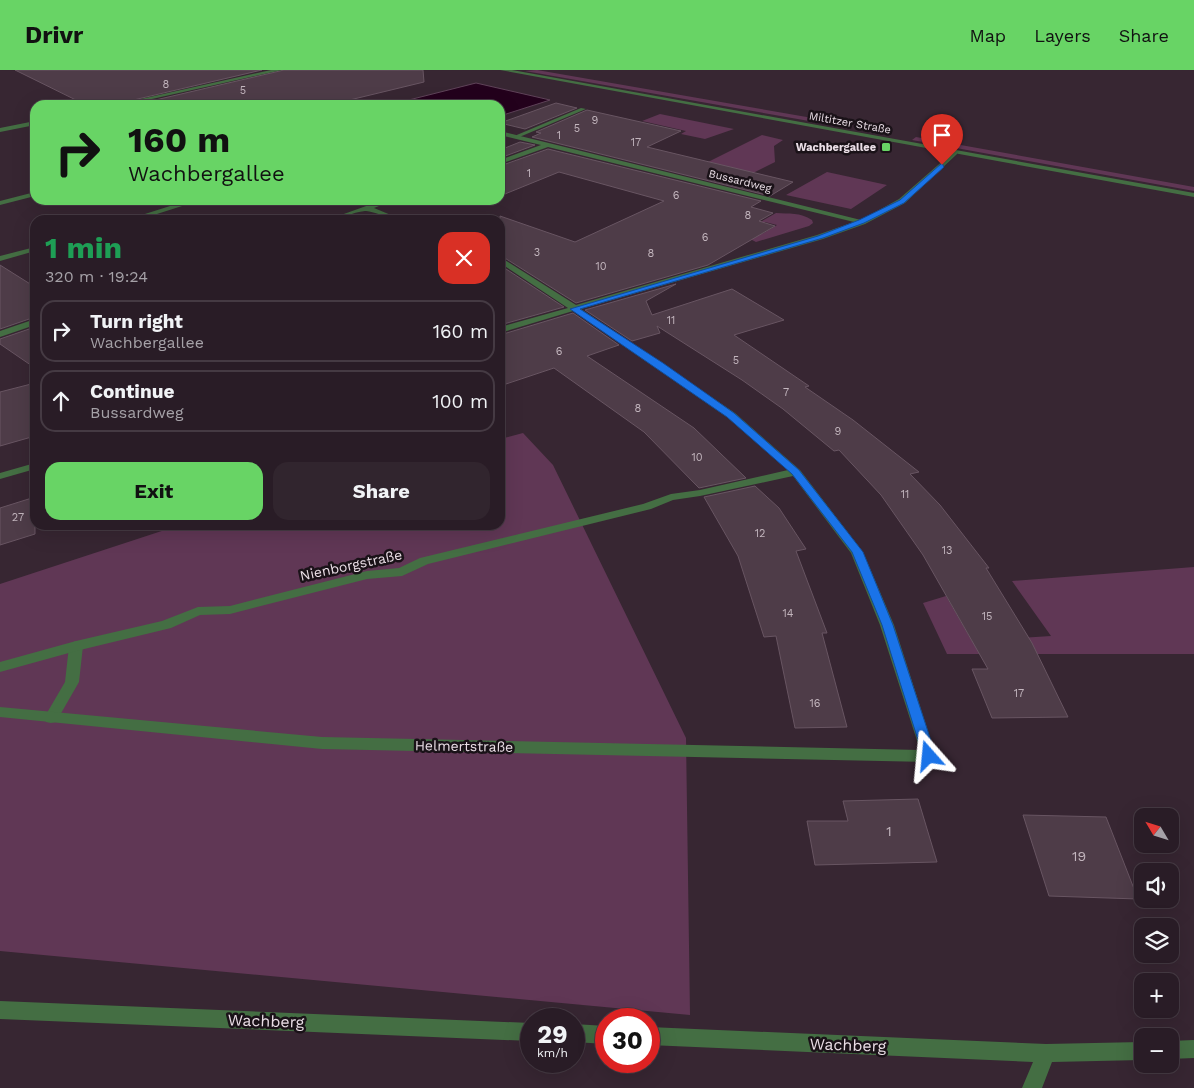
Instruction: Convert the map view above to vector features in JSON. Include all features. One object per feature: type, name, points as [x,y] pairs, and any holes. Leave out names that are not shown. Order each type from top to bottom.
[{"type":"street","points":[[140,100],[279,70]]},
{"type":"street","name":"Miltitzer Straße","points":[[503,70],[1194,195]]},
{"type":"street","points":[[515,137],[583,109]]},
{"type":"street","points":[[0,130],[30,124]]},
{"type":"street","name":"Bussardweg","points":[[505,134],[862,222]]},
{"type":"street","points":[[505,160],[548,145]]},
{"type":"street","points":[[505,329],[820,237],[862,222],[902,201],[955,153]]},
{"type":"street","points":[[0,203],[30,195]]},
{"type":"street","points":[[154,215],[183,205]]},
{"type":"street","points":[[346,215],[376,205]]},
{"type":"street","points":[[368,208],[386,215]]},
{"type":"street","points":[[0,260],[30,251]]},
{"type":"street","points":[[505,263],[660,365],[730,415],[796,472]]},
{"type":"street","points":[[0,334],[30,324]]},
{"type":"street","points":[[0,476],[30,467]]},
{"type":"street","name":"Nienborgstraße","points":[[0,667],[76,646],[166,625],[198,611],[230,610],[367,575],[402,572],[424,561],[646,507],[672,497],[700,493],[796,472]]},
{"type":"street","name":"Helmertstraße","points":[[0,712],[322,743],[929,756],[888,625],[857,552],[796,472]]},
{"type":"street","points":[[51,718],[72,682],[76,646]]},
{"type":"street","name":"Wachberg","points":[[0,1010],[520,1032]]},
{"type":"street","name":"Wachberg","points":[[660,1036],[1046,1052],[1134,1050]]},
{"type":"street","points":[[1179,1050],[1194,1050]]},
{"type":"street","points":[[1032,1088],[1046,1052]]},
{"type":"shaded area","points":[[537,70],[847,124],[843,127],[525,71]]},
{"type":"shaded area","points":[[476,83],[550,100],[505,114],[505,100],[409,100]]},
{"type":"shaded area","points":[[660,114],[734,129],[705,139],[681,134],[686,131],[642,121]]},
{"type":"shaded area","points":[[762,135],[783,140],[774,146],[775,162],[731,184],[686,173]]},
{"type":"shaded area","points":[[916,137],[1194,187],[1194,191],[912,140]]},
{"type":"shaded area","points":[[827,172],[887,185],[851,209],[786,195]]},
{"type":"shaded area","points":[[776,213],[803,216],[812,220],[813,223],[809,226],[756,242],[719,223],[762,234],[777,225],[765,222],[761,225],[757,224]]},
{"type":"shaded area","points":[[523,433],[553,465],[686,738],[690,1015],[660,1012],[660,1008],[615,1008],[0,951],[0,584],[165,530],[505,530],[505,438]]},
{"type":"shaded area","points":[[1194,567],[1194,654],[947,654],[923,603],[946,596],[972,641],[1051,636],[1012,581]]},
{"type":"building","points":[[15,70],[262,70],[133,100],[76,100]]},
{"type":"building","points":[[284,70],[423,70],[424,82],[350,100],[155,100]]},
{"type":"building","points":[[556,103],[577,108],[525,129],[505,124],[505,121]]},
{"type":"building","points":[[587,110],[681,131],[647,147],[793,182],[770,196],[532,137],[541,133],[536,132]]},
{"type":"building","points":[[520,142],[535,145],[505,156],[505,148]]},
{"type":"building","points":[[548,149],[761,201],[751,207],[773,213],[759,221],[775,226],[708,265],[576,303],[505,258],[505,218],[575,242],[664,201],[559,172],[505,194],[505,164]]},
{"type":"building","points":[[0,265],[30,284],[30,319],[0,329]]},
{"type":"building","points":[[505,268],[564,307],[505,324]]},
{"type":"building","points":[[676,284],[646,301],[652,315],[732,289],[784,320],[734,335],[809,386],[805,387],[853,420],[919,472],[910,474],[940,505],[989,568],[986,568],[1032,643],[1068,717],[992,718],[972,669],[988,669],[923,555],[881,495],[839,450],[834,451],[783,409],[742,380],[657,326],[660,333],[632,341],[585,310]]},
{"type":"building","points":[[573,313],[619,345],[587,356],[694,428],[746,478],[699,488],[644,432],[554,368],[505,384],[505,333]]},
{"type":"building","points":[[30,329],[30,365],[0,344],[0,339]]},
{"type":"building","points":[[30,384],[30,437],[0,446],[0,392]]},
{"type":"building","points":[[755,486],[779,508],[806,549],[796,551],[827,633],[822,633],[847,727],[795,728],[776,636],[764,637],[738,556],[704,497]]},
{"type":"building","points":[[30,499],[30,530],[35,530],[35,534],[0,545],[0,508]]},
{"type":"building","points":[[918,799],[937,862],[815,865],[807,821],[848,821],[843,801]]},
{"type":"building","points":[[1023,815],[1106,817],[1134,889],[1134,899],[1049,896]]},
{"type":"place","name":"Wachbergallee","points":[[886,147]]},
{"type":"route","points":[[929,756],[888,625],[857,552],[796,472],[730,415],[660,365],[574,309],[820,237],[862,222],[902,201],[942,165]]}]
